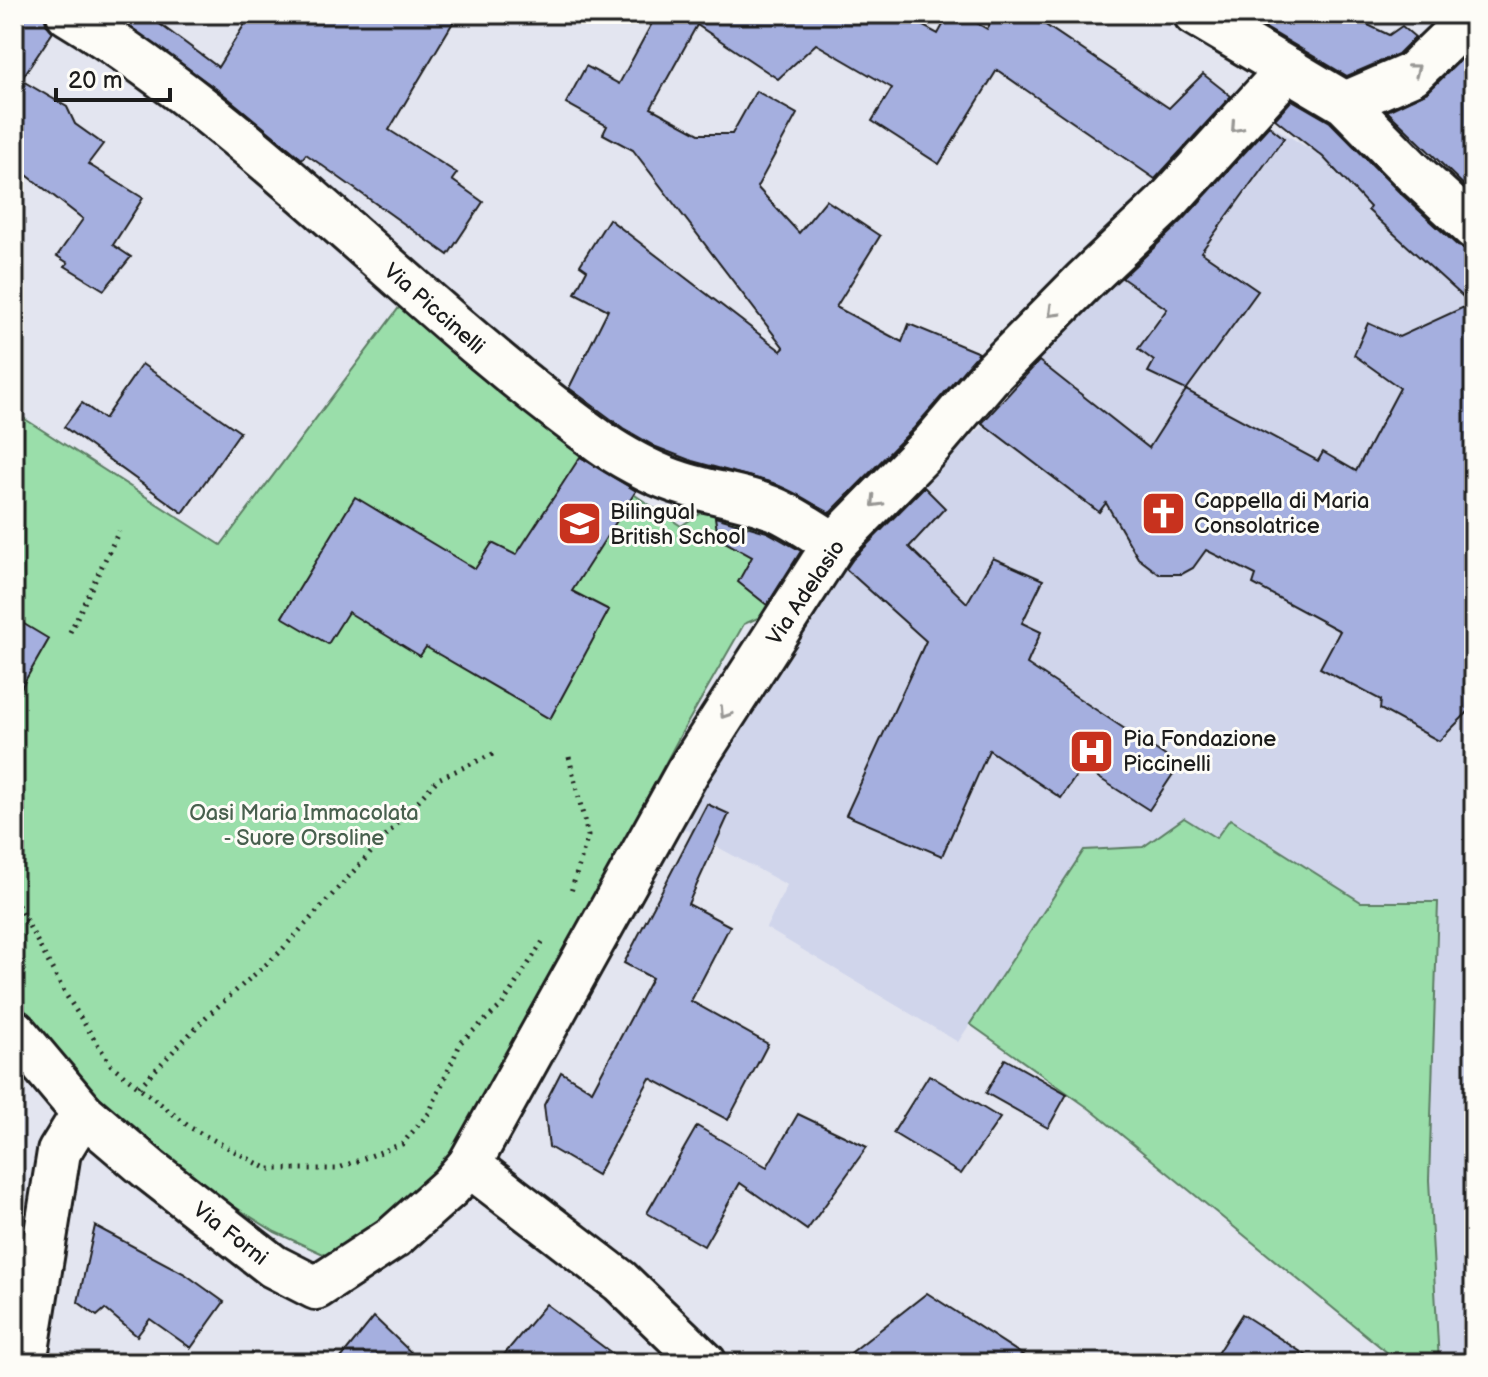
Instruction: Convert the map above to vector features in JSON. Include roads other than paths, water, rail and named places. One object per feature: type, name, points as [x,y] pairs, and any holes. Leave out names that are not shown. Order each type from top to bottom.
[{"type":"street","name":"Via Piccinelli","points":[[68,14],[182,92],[344,227],[473,343],[605,445],[672,480],[720,491],[777,510],[834,544]]},
{"type":"street","points":[[1195,14],[1345,103],[1474,228]]},
{"type":"street","points":[[1345,103],[1412,74],[1474,14]]},
{"type":"street","name":"Via Adelasio","points":[[469,1165],[688,771],[834,544],[932,444],[1000,366],[1165,204],[1288,69]]},
{"type":"street","name":"Via Forni","points":[[14,1031],[83,1113],[273,1266],[316,1288],[394,1237],[450,1187],[469,1165]]},
{"type":"street","points":[[25,1363],[59,1152],[83,1113]]},
{"type":"street","points":[[469,1165],[620,1281],[705,1363]]},
{"type":"place","name":"Cappella di Maria Consolatrice","points":[[1163,513]]},
{"type":"place","name":"Bilingual British School","points":[[579,524]]},
{"type":"place","name":"Pia Fondazione Piccinelli","points":[[1092,751]]},
{"type":"park label","name":"Oasi Maria Immacolata - Suore Orsoline","points":[[304,824]]}]
